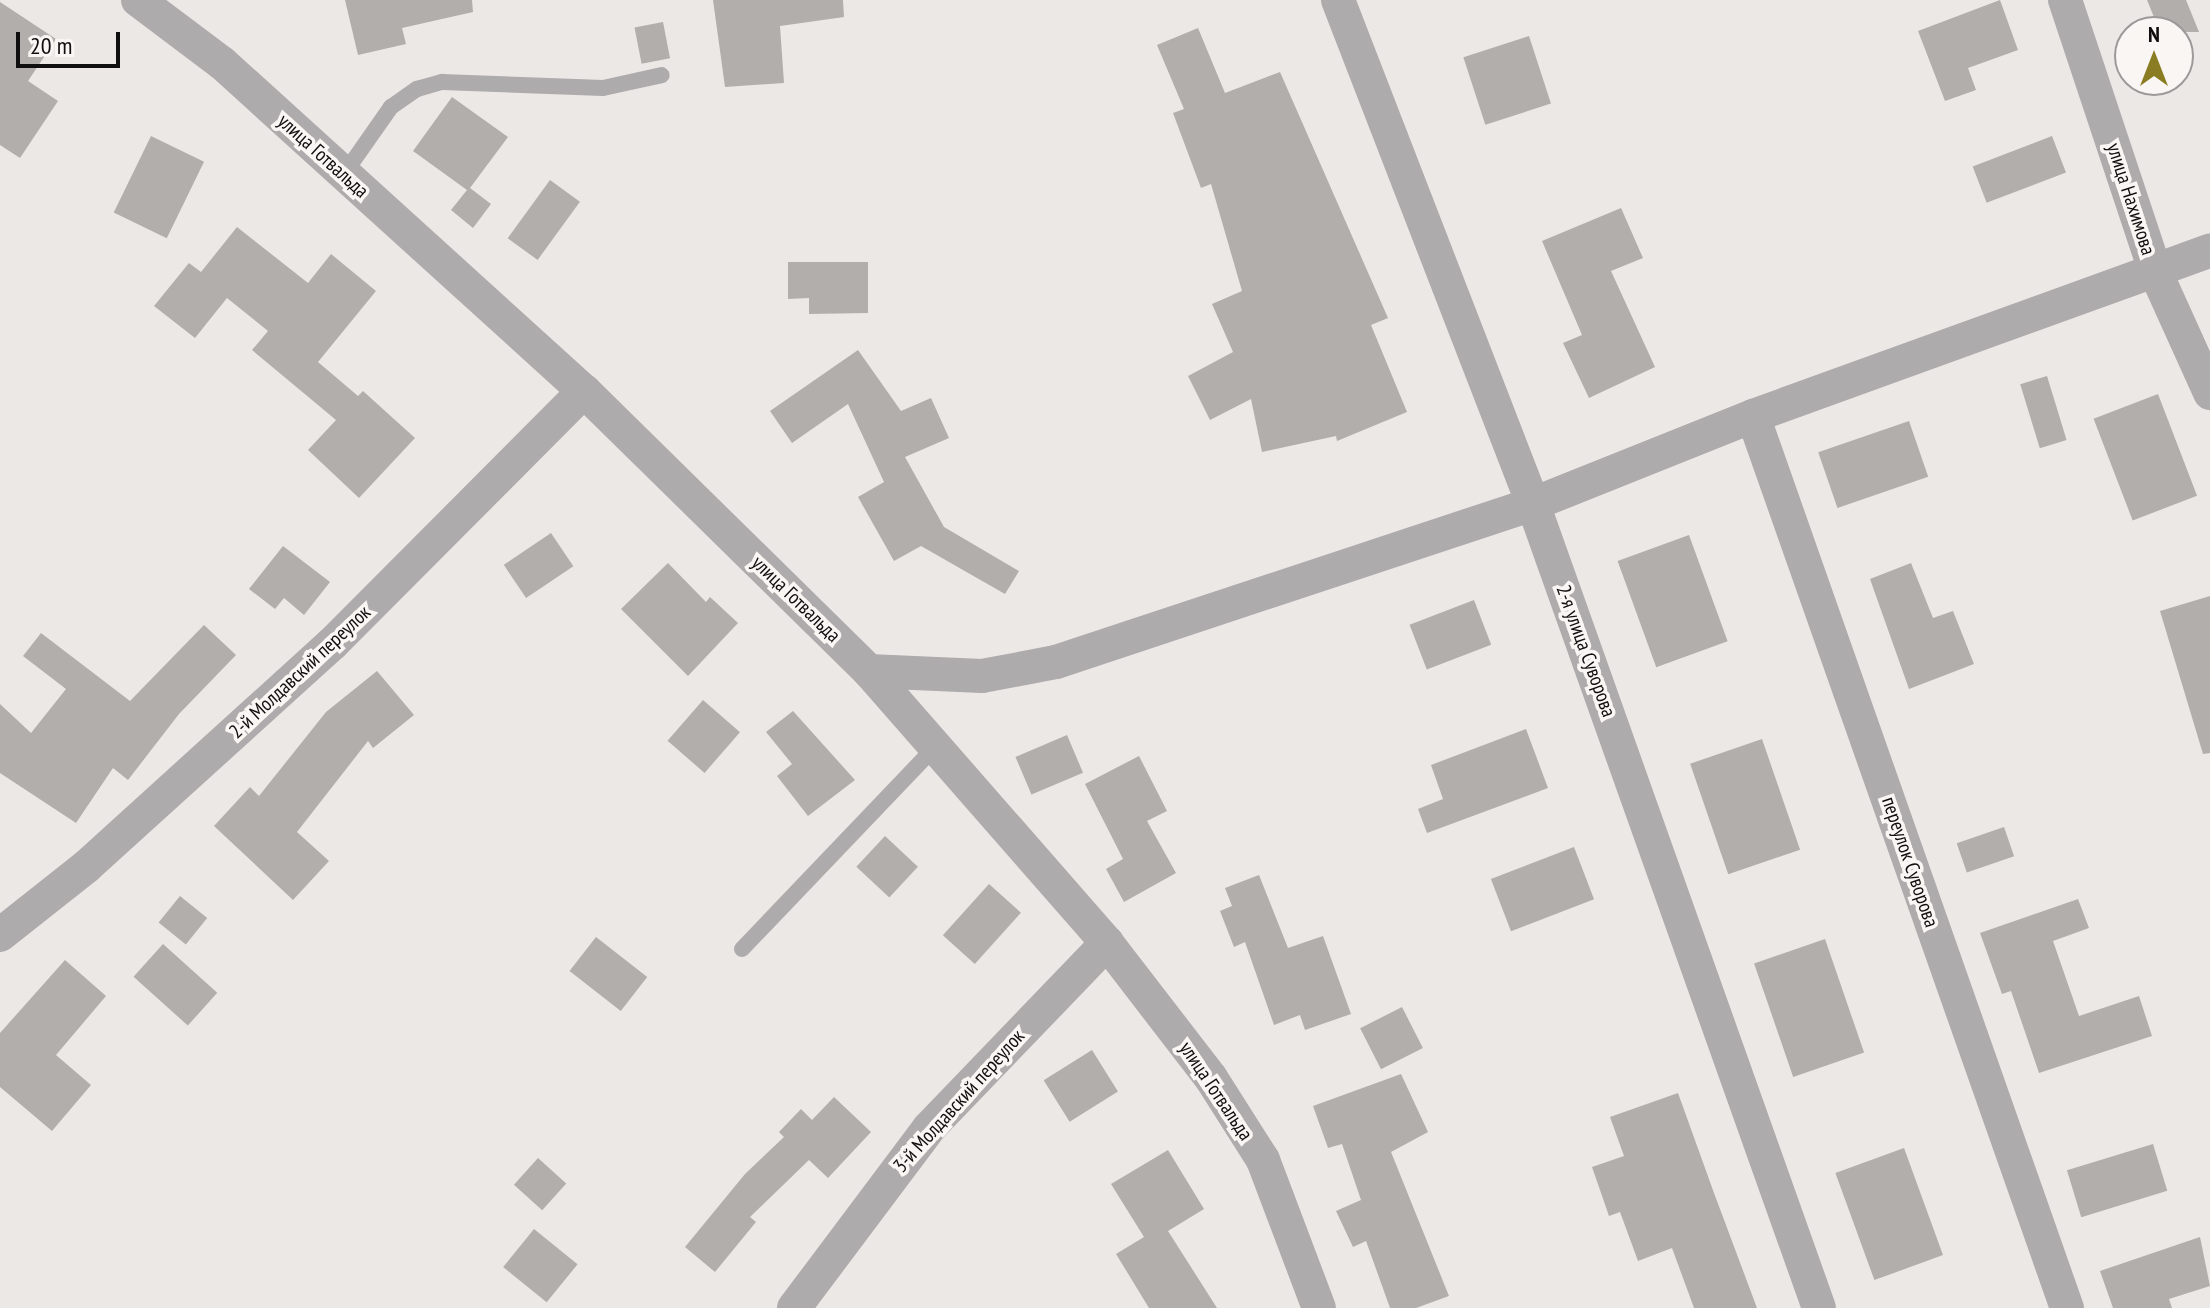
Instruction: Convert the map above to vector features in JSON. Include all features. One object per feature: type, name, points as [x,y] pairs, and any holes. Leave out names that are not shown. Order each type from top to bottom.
[{"type":"street","name":"улица Готвальда","points":[[138,0],[222,63],[584,391],[869,671],[1107,943],[1211,1078],[1263,1160],[1319,1308]]},
{"type":"street","name":"2-я улица Суворова","points":[[1338,0],[1533,504],[1819,1308]]},
{"type":"street","name":"улица Нахимова","points":[[2065,0],[2155,271],[2210,393]]},
{"type":"street","points":[[869,671],[982,676],[1056,662],[1533,504],[1753,416],[2210,251]]},
{"type":"street","name":"2-й Молдавский переулок","points":[[0,935],[87,866],[332,644],[584,391]]},
{"type":"street","name":"переулок Суворова","points":[[1753,416],[2067,1308]]},
{"type":"street","name":"3-й Молдавский переулок","points":[[794,1308],[929,1128],[1107,943]]},
{"type":"lane","points":[[344,174],[391,107],[417,89],[442,82],[603,88],[662,75]]},
{"type":"lane","points":[[742,949],[936,746]]},
{"type":"building","points":[[345,0],[472,0],[473,12],[402,28],[406,44],[358,55]]},
{"type":"building","points":[[713,0],[843,0],[844,17],[780,26],[784,83],[725,87]]},
{"type":"building","points":[[2000,0],[2018,50],[1968,68],[1976,90],[1945,101],[1918,31]]},
{"type":"building","points":[[2147,0],[2186,0],[2192,16],[2154,16]]},
{"type":"building","points":[[0,2],[56,39],[28,81],[58,101],[20,158],[0,145]]},
{"type":"building","points":[[663,22],[670,58],[642,64],[635,28]]},
{"type":"building","points":[[1198,28],[1225,93],[1280,72],[1388,318],[1371,325],[1407,412],[1337,441],[1336,436],[1262,452],[1251,399],[1210,420],[1188,376],[1233,352],[1212,304],[1242,291],[1211,184],[1201,188],[1173,113],[1184,109],[1157,45]]},
{"type":"building","points":[[1529,36],[1551,104],[1485,125],[1463,57]]},
{"type":"building","points":[[452,97],[508,137],[470,188],[491,204],[473,228],[451,210],[467,190],[413,151]]},
{"type":"building","points":[[151,136],[204,162],[167,238],[114,212]]},
{"type":"building","points":[[2052,136],[2066,172],[1987,203],[1973,166]]},
{"type":"building","points":[[550,180],[580,202],[538,260],[508,238]]},
{"type":"building","points":[[1621,208],[1643,258],[1611,271],[1655,367],[1589,398],[1563,343],[1582,335],[1542,241]]},
{"type":"building","points":[[237,227],[308,283],[331,254],[376,291],[318,362],[358,396],[363,391],[415,438],[359,498],[308,450],[336,420],[252,350],[268,331],[227,298],[195,338],[154,306],[189,263],[201,272]]},
{"type":"building","points":[[788,262],[868,262],[868,313],[809,314],[809,298],[788,299]]},
{"type":"building","points":[[858,350],[901,411],[931,398],[949,438],[905,457],[944,527],[1019,571],[1005,594],[921,546],[894,561],[858,497],[884,482],[848,404],[792,443],[770,411]]},
{"type":"building","points":[[2047,376],[2067,440],[2040,448],[2020,384]]},
{"type":"building","points":[[2158,394],[2197,496],[2133,520],[2094,419]]},
{"type":"building","points":[[1909,421],[1928,477],[1837,508],[1818,452]]},
{"type":"building","points":[[551,533],[573,566],[526,598],[504,565]]},
{"type":"building","points":[[1689,535],[1728,641],[1656,667],[1618,561]]},
{"type":"building","points":[[283,546],[330,582],[304,615],[284,598],[275,609],[249,589]]},
{"type":"building","points":[[668,563],[706,602],[710,597],[738,623],[688,676],[621,609]]},
{"type":"building","points":[[1911,563],[1933,618],[1953,611],[1974,664],[1909,689],[1870,579]]},
{"type":"building","points":[[2210,596],[2210,753],[2203,754],[2160,611]]},
{"type":"building","points":[[1474,600],[1491,645],[1427,670],[1410,625]]},
{"type":"building","points":[[204,625],[236,655],[179,714],[128,780],[113,768],[76,823],[0,773],[0,704],[31,733],[66,689],[23,656],[41,633],[130,701]]},
{"type":"building","points":[[377,671],[414,715],[373,748],[368,741],[297,832],[329,861],[293,900],[214,826],[250,787],[259,796],[326,712]]},
{"type":"building","points":[[703,700],[740,732],[705,773],[668,741]]},
{"type":"building","points":[[793,711],[855,780],[808,816],[777,776],[792,764],[766,732]]},
{"type":"building","points":[[1526,729],[1548,788],[1427,833],[1418,809],[1443,799],[1431,765]]},
{"type":"building","points":[[1067,735],[1083,773],[1031,795],[1015,757]]},
{"type":"building","points":[[1762,739],[1800,850],[1728,874],[1690,764]]},
{"type":"building","points":[[1139,756],[1167,811],[1147,821],[1176,873],[1124,902],[1106,869],[1123,859],[1085,784]]},
{"type":"building","points":[[2004,827],[2014,856],[1967,873],[1957,843]]},
{"type":"building","points":[[885,836],[918,867],[889,897],[856,867]]},
{"type":"building","points":[[1574,847],[1594,899],[1511,931],[1491,879]]},
{"type":"building","points":[[1259,875],[1288,948],[1323,936],[1351,1014],[1305,1030],[1300,1015],[1274,1025],[1245,942],[1234,947],[1220,911],[1232,906],[1225,888]]},
{"type":"building","points":[[989,884],[1021,913],[975,964],[943,935]]},
{"type":"building","points":[[180,896],[207,918],[186,944],[159,922]]},
{"type":"building","points":[[2078,899],[2089,928],[2053,941],[2079,1016],[2139,996],[2152,1036],[2039,1073],[2011,991],[2002,994],[1980,933]]},
{"type":"building","points":[[596,937],[647,977],[621,1011],[570,971]]},
{"type":"building","points":[[1825,939],[1864,1052],[1793,1077],[1754,963]]},
{"type":"building","points":[[163,944],[217,993],[188,1026],[134,977]]},
{"type":"building","points":[[65,960],[106,996],[56,1055],[91,1085],[52,1131],[0,1087],[0,1033]]},
{"type":"building","points":[[1402,1007],[1423,1048],[1381,1069],[1360,1028]]},
{"type":"building","points":[[1092,1050],[1118,1092],[1070,1122],[1044,1080]]},
{"type":"building","points":[[1401,1074],[1428,1132],[1391,1152],[1449,1296],[1416,1308],[1390,1308],[1366,1241],[1353,1247],[1336,1211],[1361,1200],[1342,1144],[1328,1148],[1313,1106]]},
{"type":"building","points":[[1678,1093],[1757,1308],[1694,1308],[1672,1248],[1638,1261],[1620,1212],[1609,1216],[1592,1167],[1624,1156],[1610,1117]]},
{"type":"building","points":[[834,1097],[871,1132],[828,1178],[809,1160],[750,1217],[756,1222],[715,1272],[685,1247],[745,1174],[784,1137],[779,1132],[801,1109],[812,1120]]},
{"type":"building","points":[[2153,1144],[2167,1191],[2081,1217],[2067,1170]]},
{"type":"building","points":[[1904,1148],[1943,1255],[1874,1280],[1835,1173]]},
{"type":"building","points":[[1168,1150],[1204,1209],[1168,1231],[1217,1308],[1149,1308],[1116,1254],[1144,1237],[1111,1184]]},
{"type":"building","points":[[538,1158],[566,1183],[542,1210],[514,1185]]},
{"type":"building","points":[[534,1229],[578,1264],[547,1302],[503,1267]]},
{"type":"building","points":[[2200,1237],[2210,1286],[2169,1299],[2172,1308],[2113,1308],[2100,1271]]}]
